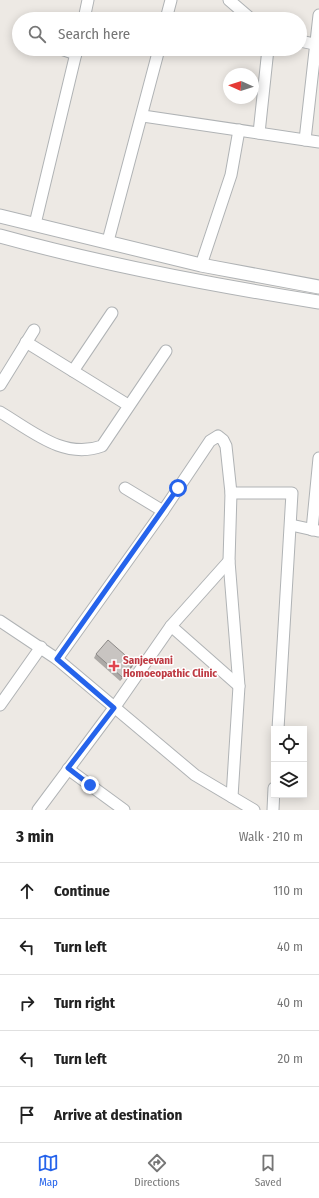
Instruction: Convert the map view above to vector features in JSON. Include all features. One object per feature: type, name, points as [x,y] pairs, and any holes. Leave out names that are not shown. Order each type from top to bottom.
[{"type":"street","points":[[85,12],[88,0]]},
{"type":"street","points":[[168,12],[171,0]]},
{"type":"street","points":[[229,0],[243,12]]},
{"type":"street","points":[[305,140],[317,44],[319,15]]},
{"type":"street","points":[[307,42],[317,44]]},
{"type":"street","points":[[36,224],[75,56]]},
{"type":"street","points":[[108,241],[143,116],[157,56]]},
{"type":"street","points":[[259,133],[267,56]]},
{"type":"street","points":[[143,116],[319,142]]},
{"type":"street","points":[[201,265],[230,175],[239,130]]},
{"type":"street","points":[[0,216],[108,241],[201,265],[319,287]]},
{"type":"street","points":[[0,236],[180,279],[319,302]]},
{"type":"street","points":[[73,371],[112,313]]},
{"type":"street","points":[[0,385],[34,330]]},
{"type":"street","points":[[26,342],[128,406]]},
{"type":"street","points":[[0,412],[56,445],[80,451],[90,451],[102,446],[166,351]]},
{"type":"street","points":[[57,659],[163,511],[210,441],[218,436],[223,440],[226,446],[231,493],[229,561],[239,686],[232,797]]},
{"type":"street","points":[[291,525],[316,531],[319,458]]},
{"type":"street","points":[[124,488],[163,511]]},
{"type":"street","points":[[231,493],[292,493],[278,726]]},
{"type":"street","points":[[38,810],[114,708],[171,626],[229,561]]},
{"type":"street","points":[[0,621],[57,659],[195,775],[254,810]]},
{"type":"street","points":[[171,626],[239,686]]},
{"type":"street","points":[[0,705],[41,647]]},
{"type":"street","points":[[68,768],[124,810]]},
{"type":"street","points":[[272,810],[273,798]]},
{"type":"building","points":[[108,640],[134,663],[122,677],[96,654]]},
{"type":"place","name":"Sanjeevani Homoeopathic Clinic","points":[[114,666]]},
{"type":"route","points":[[90,785],[68,768],[114,708],[57,659],[178,488]]}]
